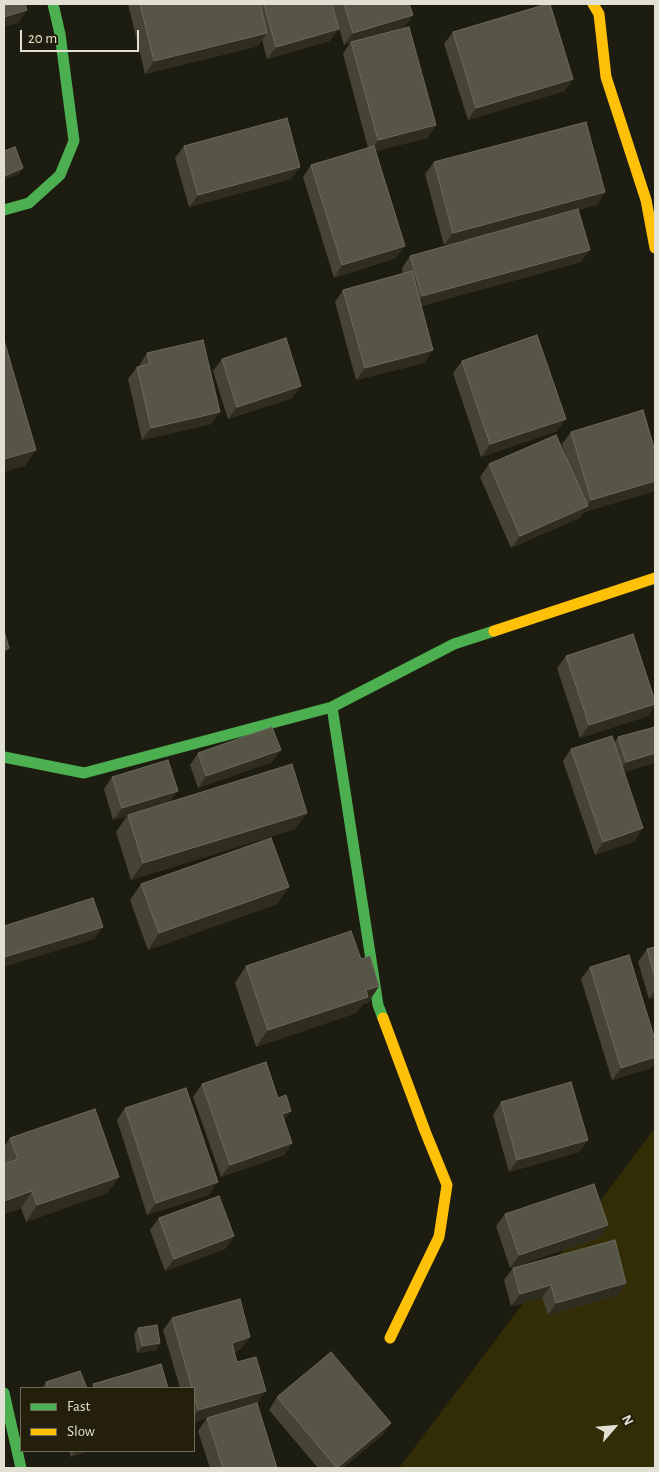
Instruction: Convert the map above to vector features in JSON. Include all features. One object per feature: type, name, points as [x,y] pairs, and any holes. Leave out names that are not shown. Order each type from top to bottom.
[{"type":"street","points":[[4,210],[29,203],[60,176],[74,141],[60,34],[53,4]]},
{"type":"street","points":[[593,4],[599,14],[606,77],[646,200],[655,248]]},
{"type":"street","points":[[4,757],[84,774],[332,706],[454,644],[655,578]]},
{"type":"street","points":[[332,706],[378,1005],[447,1185],[439,1237],[390,1338]]},
{"type":"street","points":[[4,1392],[21,1468]]},
{"type":"shaded area","points":[[655,1128],[655,1468],[399,1468]]},
{"type":"building","points":[[4,4],[25,4],[27,10],[4,17]]},
{"type":"building","points":[[140,4],[260,4],[267,33],[154,61]]},
{"type":"building","points":[[264,4],[332,4],[339,29],[276,47]]},
{"type":"building","points":[[344,4],[409,4],[413,15],[353,33]]},
{"type":"building","points":[[550,4],[573,79],[476,108],[453,32]]},
{"type":"building","points":[[409,27],[436,125],[378,140],[351,42]]},
{"type":"building","points":[[287,118],[300,167],[198,195],[184,146]]},
{"type":"building","points":[[586,122],[605,192],[453,233],[434,162]]},
{"type":"building","points":[[374,146],[405,246],[342,265],[311,165]]},
{"type":"building","points":[[15,147],[23,168],[4,176],[4,151]]},
{"type":"building","points":[[578,209],[590,250],[422,296],[410,256]]},
{"type":"building","points":[[412,271],[433,350],[365,368],[343,290]]},
{"type":"building","points":[[537,335],[566,419],[490,444],[462,361]]},
{"type":"building","points":[[286,338],[301,386],[237,407],[222,359]]},
{"type":"building","points":[[4,340],[36,450],[4,459]]},
{"type":"building","points":[[203,340],[220,412],[151,428],[137,367],[150,364],[147,353]]},
{"type":"building","points":[[643,410],[655,451],[655,481],[591,500],[571,432]]},
{"type":"building","points":[[556,435],[588,506],[520,536],[489,464]]},
{"type":"building","points":[[4,631],[9,648],[4,650]]},
{"type":"building","points":[[633,634],[655,704],[589,725],[566,656]]},
{"type":"building","points":[[272,727],[281,750],[206,776],[198,753]]},
{"type":"building","points":[[655,727],[655,753],[626,762],[618,737]]},
{"type":"building","points":[[612,736],[643,828],[603,842],[571,749]]},
{"type":"building","points":[[168,760],[178,791],[122,808],[112,777]]},
{"type":"building","points":[[292,764],[307,813],[143,863],[128,815]]},
{"type":"building","points":[[271,838],[289,887],[159,933],[141,884]]},
{"type":"building","points":[[93,898],[103,927],[4,957],[4,926]]},
{"type":"building","points":[[351,931],[361,959],[370,956],[379,986],[366,990],[368,997],[268,1030],[246,966]]},
{"type":"building","points":[[655,947],[655,978],[647,949]]},
{"type":"building","points":[[629,955],[655,1040],[655,1057],[621,1068],[590,967]]},
{"type":"building","points":[[266,1062],[278,1098],[286,1095],[291,1111],[282,1114],[292,1143],[230,1165],[202,1084]]},
{"type":"building","points":[[571,1082],[588,1140],[517,1160],[501,1102]]},
{"type":"building","points":[[186,1088],[218,1182],[156,1203],[125,1108]]},
{"type":"building","points":[[95,1109],[119,1177],[37,1205],[32,1191],[4,1201],[4,1164],[18,1159],[10,1138]]},
{"type":"building","points":[[594,1184],[608,1225],[519,1255],[505,1214]]},
{"type":"building","points":[[219,1196],[234,1236],[174,1259],[159,1218]]},
{"type":"building","points":[[615,1240],[626,1283],[556,1303],[551,1285],[520,1294],[513,1268]]},
{"type":"building","points":[[240,1299],[250,1337],[232,1343],[237,1362],[256,1357],[266,1391],[198,1410],[195,1387],[192,1387],[172,1318]]},
{"type":"building","points":[[157,1325],[160,1343],[142,1346],[138,1328]]},
{"type":"building","points":[[331,1352],[391,1423],[337,1468],[277,1397]]},
{"type":"building","points":[[161,1364],[168,1387],[94,1387],[93,1384]]},
{"type":"building","points":[[80,1371],[87,1387],[48,1387],[46,1382]]},
{"type":"building","points":[[257,1403],[277,1468],[223,1468],[207,1418]]},
{"type":"traffic: fast","points":[[4,210],[29,203],[60,175],[74,141],[60,34],[53,4]]},
{"type":"traffic: fast","points":[[4,757],[84,773],[332,707],[454,644],[494,631]]},
{"type":"traffic: fast","points":[[332,707],[378,1005],[383,1018]]},
{"type":"traffic: fast","points":[[4,1393],[21,1468]]},
{"type":"traffic: slow","points":[[593,4],[599,14],[606,77],[646,200],[655,248]]},
{"type":"traffic: slow","points":[[494,631],[655,578]]},
{"type":"traffic: slow","points":[[383,1018],[447,1185],[439,1237],[390,1338]]}]
